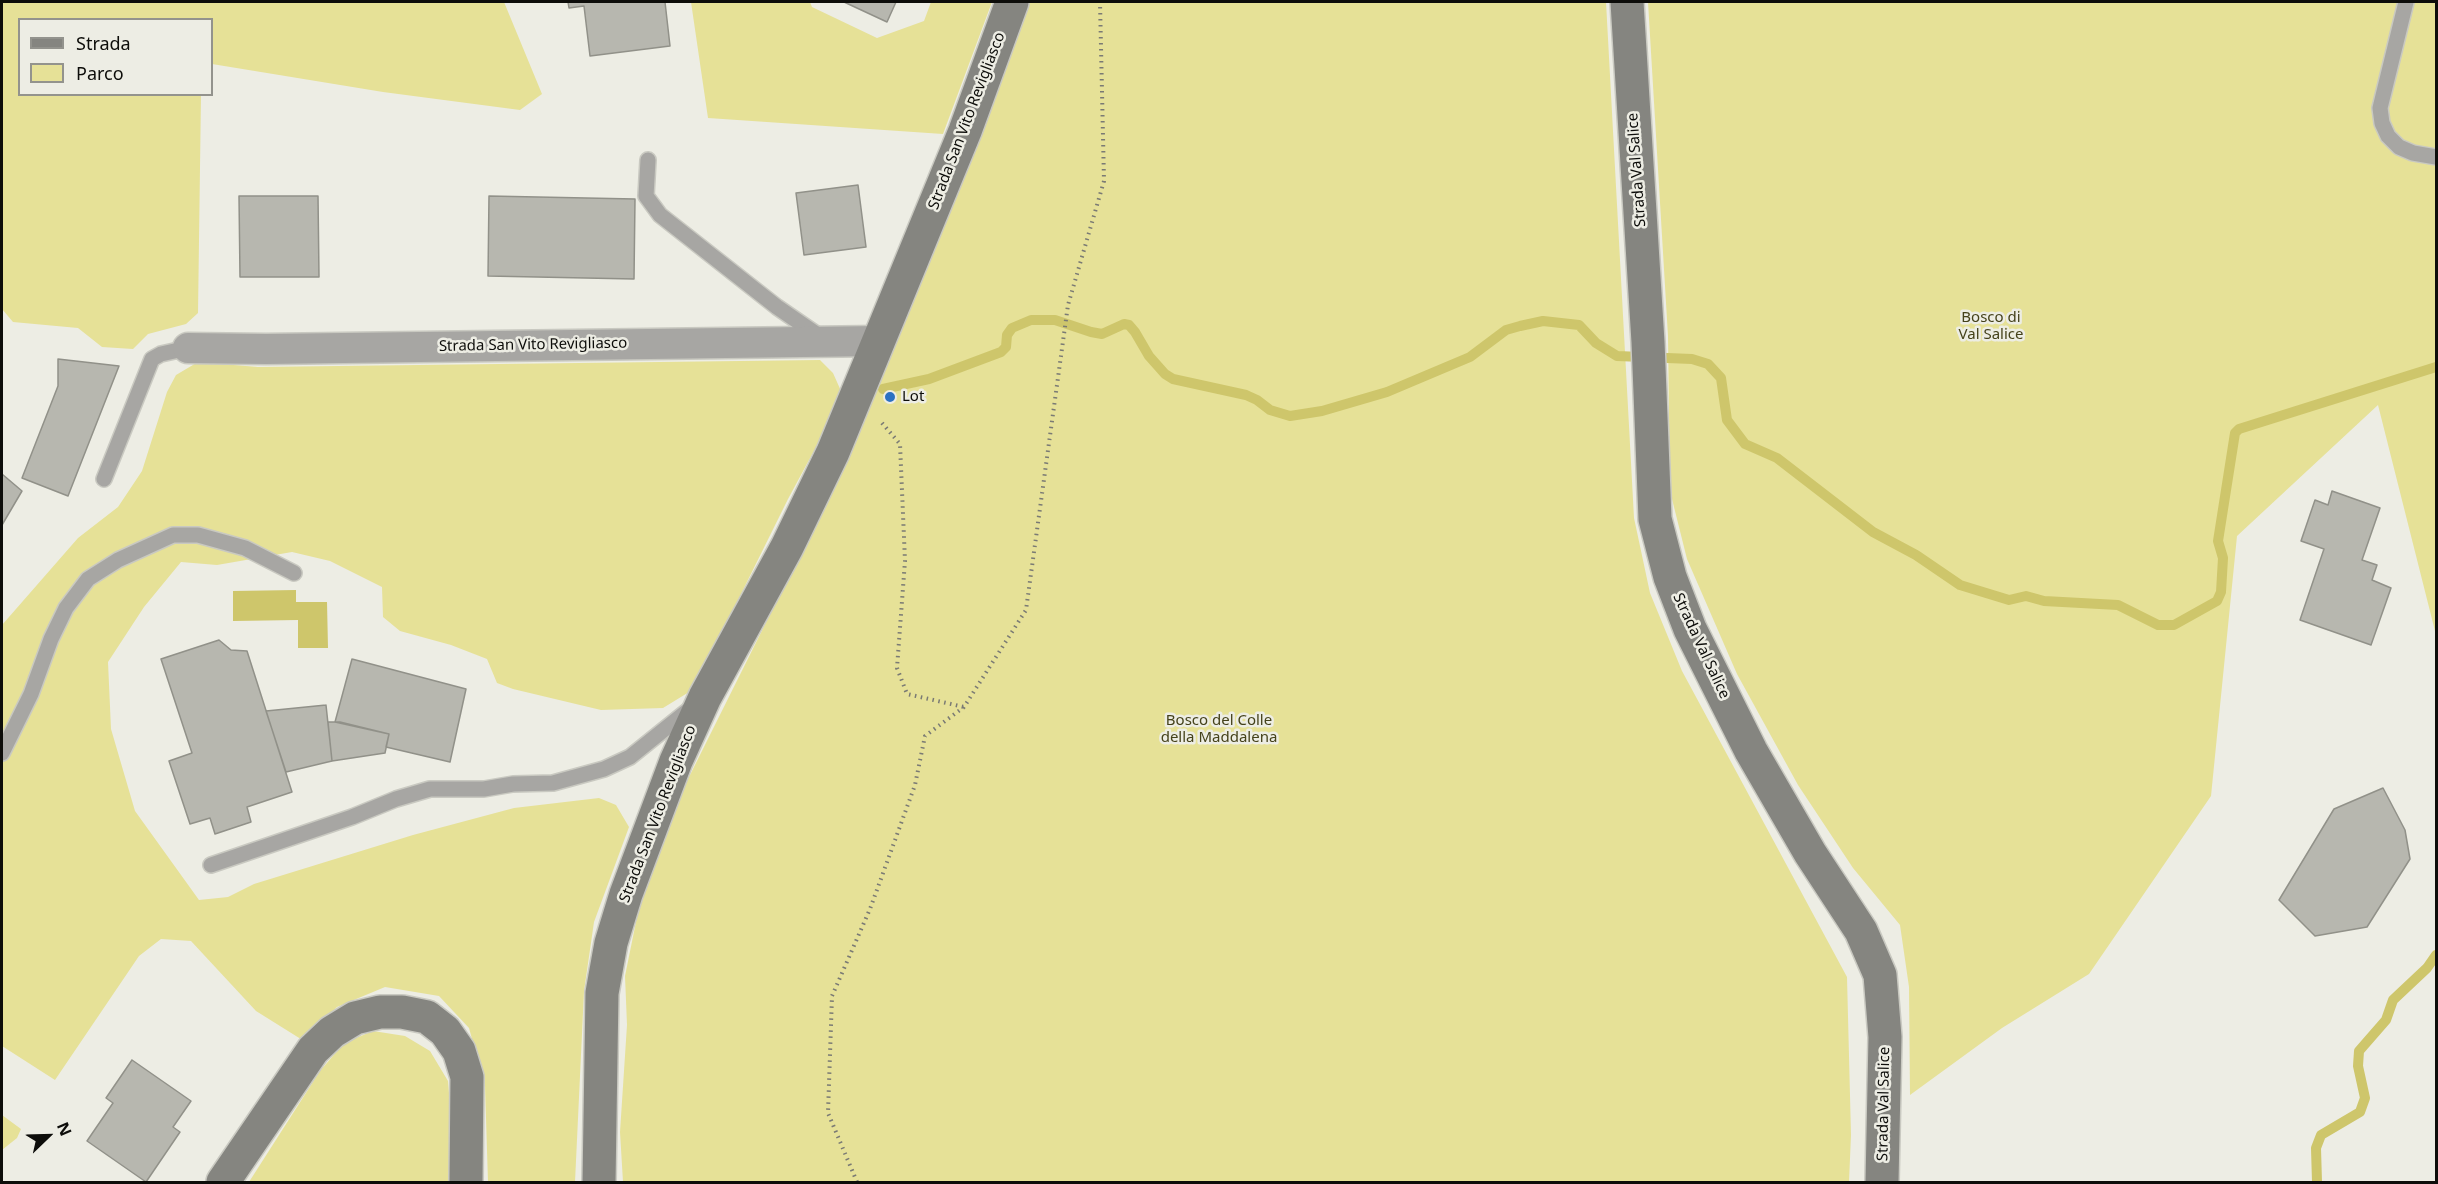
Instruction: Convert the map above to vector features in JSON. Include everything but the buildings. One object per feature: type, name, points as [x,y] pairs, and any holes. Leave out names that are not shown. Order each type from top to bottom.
[{"type":"street","name":"Strada San Vito Revigliasco","points":[[599,1182],[602,993],[610,943],[626,894],[675,761],[705,697],[788,547],[833,452],[965,131],[1012,2]]},
{"type":"street","name":"Strada Val Salice","points":[[1627,2],[1648,342],[1655,519],[1670,577],[1690,629],[1751,751],[1810,854],[1861,931],[1880,975],[1885,1037],[1882,1182]]},
{"type":"street","name":"Strada San Vito Revigliasco","points":[[188,348],[879,341]]},
{"type":"street","points":[[223,1182],[313,1050],[332,1032],[355,1018],[380,1011],[427,1017],[445,1030],[459,1051],[467,1077],[466,1182]]},
{"type":"lane","points":[[2406,2],[2380,108],[2382,123],[2388,136],[2399,147],[2413,153],[2436,157]]},
{"type":"lane","points":[[648,160],[646,196],[660,215],[777,307],[827,341]]},
{"type":"lane","points":[[104,479],[152,359],[161,354],[188,348]]},
{"type":"lane","points":[[2,753],[31,694],[51,639],[66,608],[88,579],[118,560],[173,535],[198,536],[245,548],[294,573]]},
{"type":"lane","points":[[211,865],[430,789],[484,789],[513,784],[553,783],[604,770],[630,757],[705,697]]},
{"type":"path","points":[[858,1182],[828,1113],[832,996],[870,909],[915,785],[925,736],[964,707],[1026,610],[1068,305],[1104,182],[1100,2]]},
{"type":"path","points":[[857,394],[900,444],[905,561],[897,668],[907,694],[964,707]]},
{"type":"green space","points":[[2,2],[504,2],[542,94],[520,110],[383,92],[213,64],[213,18],[18,18],[18,96],[201,96],[198,313],[186,324],[148,334],[133,349],[102,347],[78,328],[13,322],[2,309]]},
{"type":"green space","points":[[691,2],[810,2],[812,7],[877,38],[924,21],[931,2],[992,2],[943,134],[708,118]]},
{"type":"green space","name":"Bosco del Colle della Maddalena","points":[[1025,2],[1606,2],[1634,518],[1650,593],[1682,671],[1847,977],[1851,1135],[1849,1182],[623,1182],[620,1132],[627,1025],[625,976],[637,917],[657,855],[688,779],[836,482]]},
{"type":"green space","name":"Bosco di Val Salice","points":[[1648,2],[2436,2],[2436,635],[2378,405],[2237,536],[2211,796],[2089,974],[2002,1028],[1910,1095],[1909,987],[1900,925],[1853,868],[1798,785],[1737,674],[1687,559],[1670,491],[1668,336]]},
{"type":"green space","points":[[820,360],[833,373],[841,391],[829,423],[788,499],[694,689],[663,708],[601,710],[497,683],[487,659],[451,645],[400,631],[383,617],[382,587],[330,561],[292,552],[217,565],[181,562],[144,607],[108,662],[111,729],[135,811],[199,900],[228,897],[254,884],[413,835],[514,808],[599,798],[616,805],[629,827],[594,922],[584,991],[575,1182],[488,1182],[485,1086],[469,1028],[439,996],[385,987],[337,1007],[304,1041],[256,1011],[191,941],[161,939],[139,956],[55,1080],[2,1046],[2,625],[78,538],[118,507],[142,471],[167,392],[176,375],[198,362],[258,367]]},
{"type":"green space","points":[[373,1031],[405,1036],[430,1051],[448,1081],[452,1130],[448,1182],[249,1182],[320,1071],[344,1043]]},
{"type":"green space","points":[[2,1115],[21,1129],[17,1138],[2,1150]]},
{"type":"shaded area","points":[[296,590],[296,602],[327,602],[328,648],[298,648],[298,620],[233,621],[233,591]]},
{"type":"waterway","points":[[883,389],[929,379],[1001,352],[1006,347],[1007,335],[1012,328],[1031,320],[1055,320],[1102,334],[1124,324],[1129,325],[1149,356],[1165,374],[1173,379],[1246,395],[1270,410],[1290,416],[1322,411],[1387,392],[1470,357],[1506,330],[1543,321],[1579,325],[1596,343],[1617,356],[1692,359],[1708,364],[1721,378],[1727,420],[1745,444],[1777,458],[1873,532],[1916,555],[1960,585],[2009,600],[2026,596],[2044,601],[2118,605],[2158,625],[2174,625],[2217,601],[2221,592],[2223,558],[2218,541],[2235,433],[2239,429],[2436,367]]},
{"type":"waterway","points":[[2317,1182],[2316,1148],[2321,1135],[2360,1112],[2365,1098],[2358,1066],[2359,1051],[2386,1020],[2393,1000],[2427,968],[2436,955]]},
{"type":"place","name":"Lot","points":[[890,397]]}]
